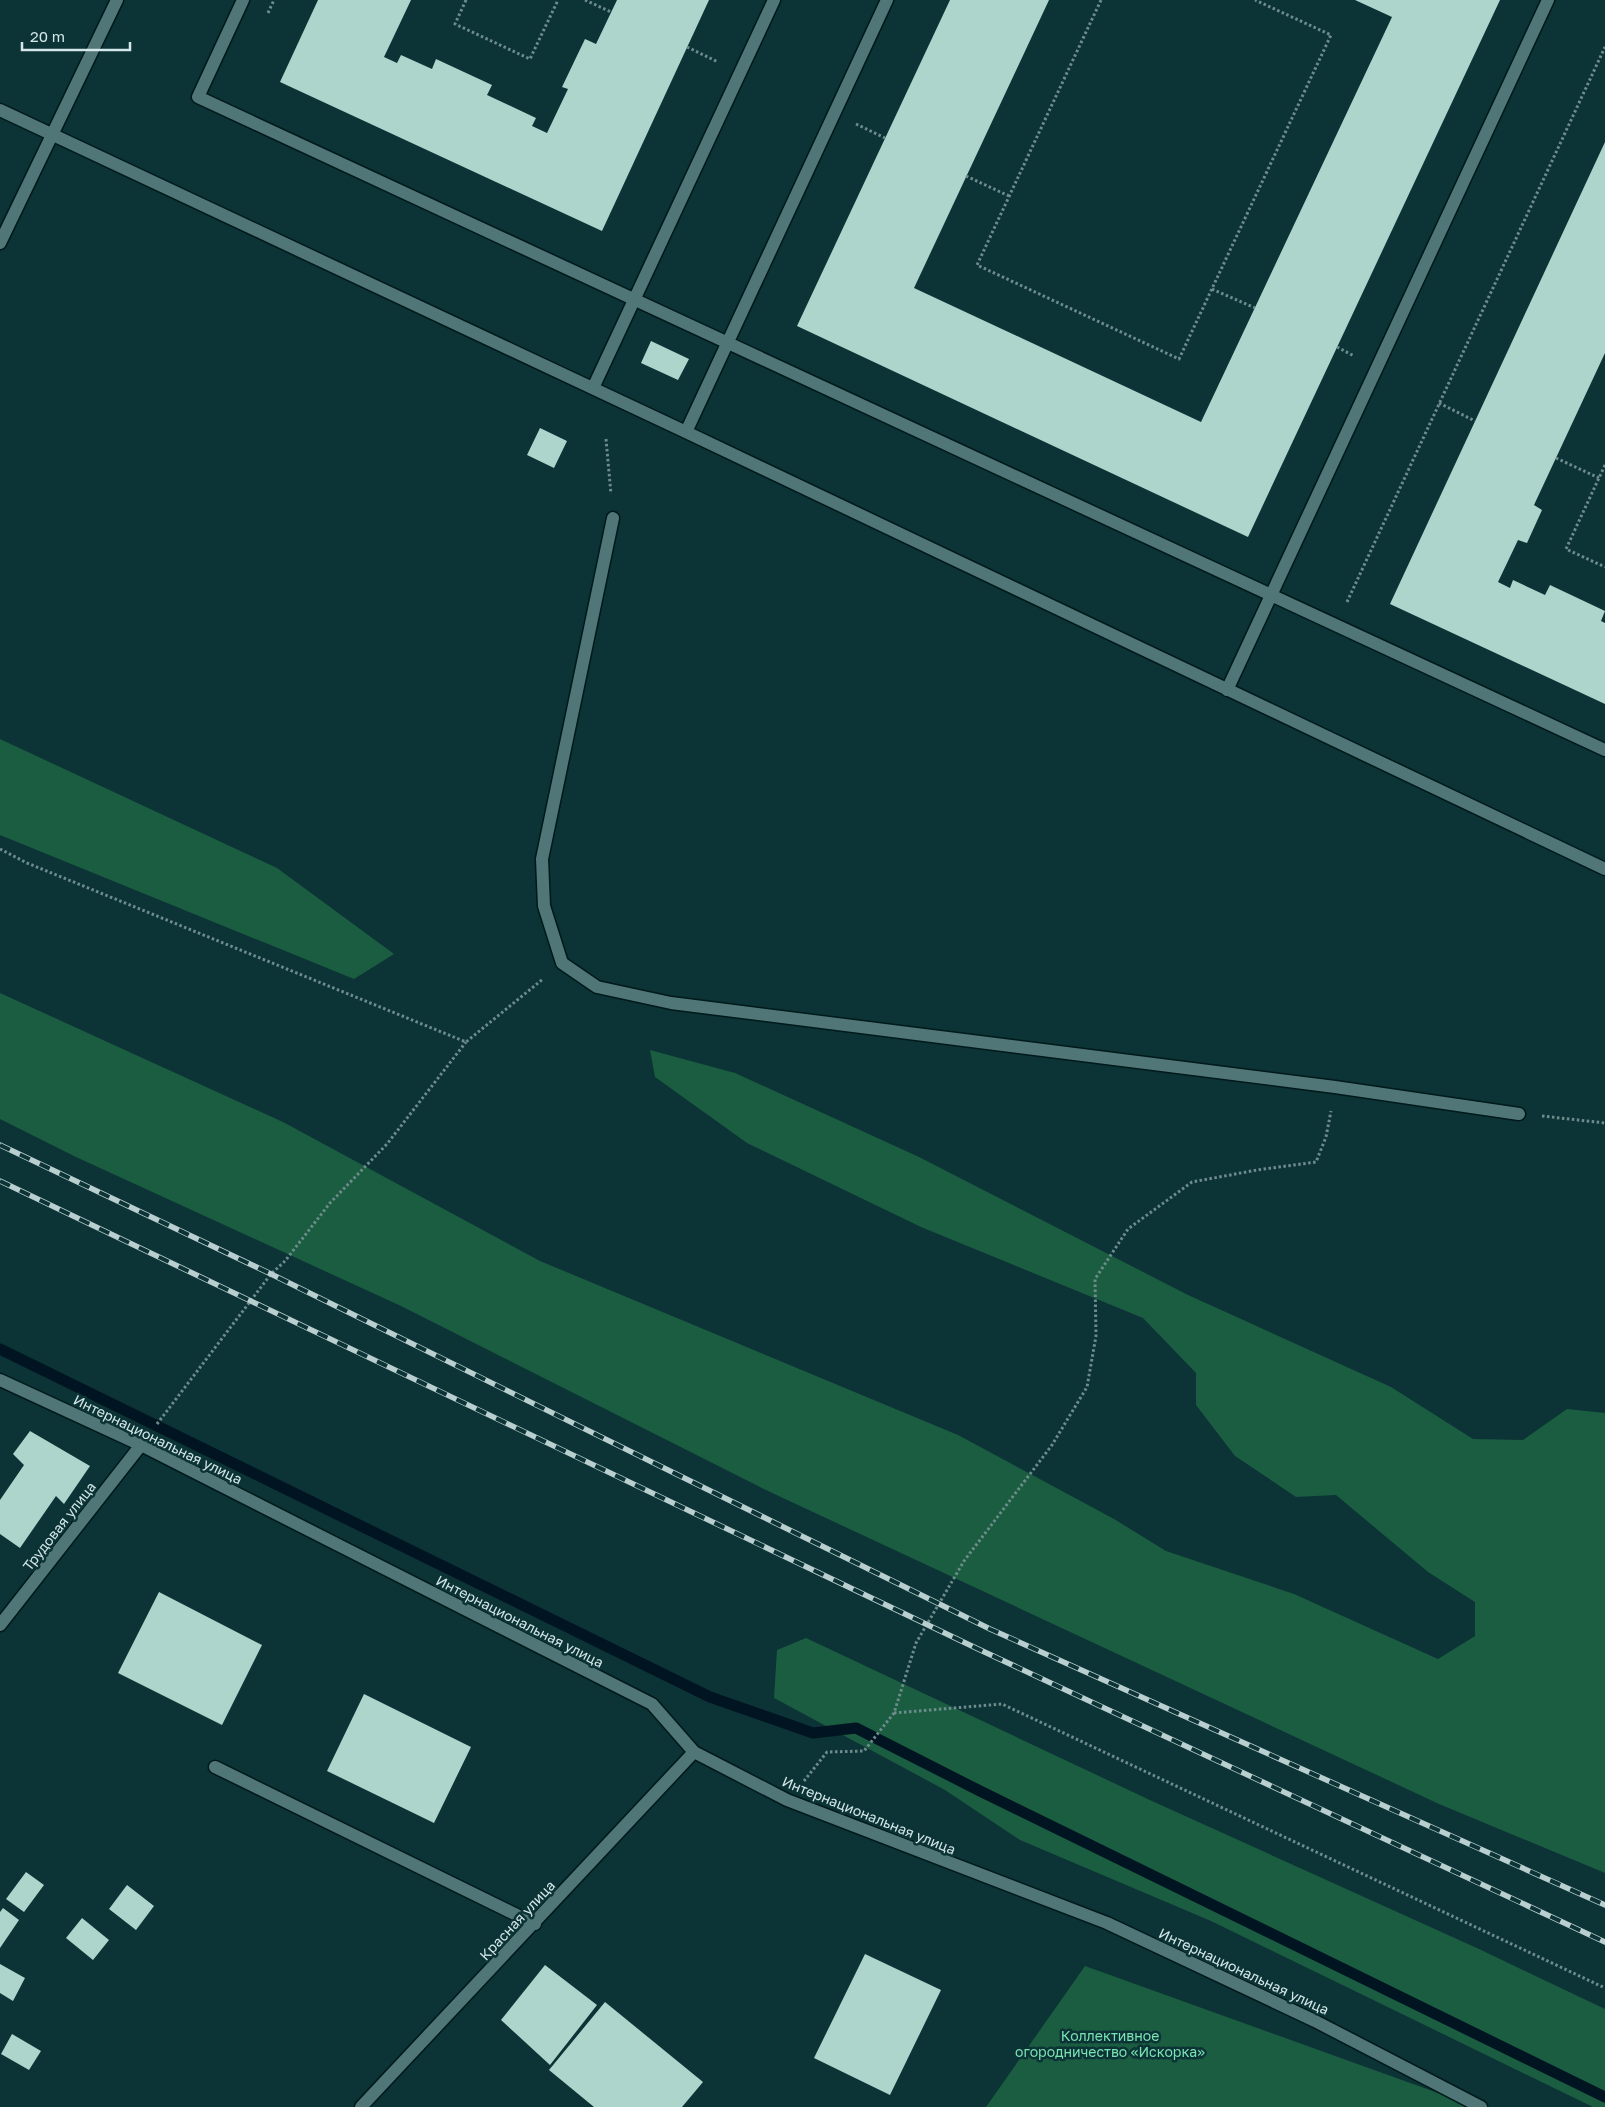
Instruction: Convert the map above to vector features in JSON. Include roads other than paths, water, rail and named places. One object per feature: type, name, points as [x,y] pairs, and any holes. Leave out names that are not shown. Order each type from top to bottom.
[{"type":"street","points":[[0,243],[50,135],[117,0]]},
{"type":"street","points":[[243,0],[198,97],[1605,750]]},
{"type":"street","points":[[594,388],[774,0]]},
{"type":"street","points":[[686,432],[886,0]]},
{"type":"street","points":[[1227,690],[1548,0]]},
{"type":"street","points":[[0,110],[594,388],[1605,869]]},
{"type":"street","points":[[613,518],[542,859],[544,906],[562,963],[597,986],[671,1003],[1335,1087],[1519,1114]]},
{"type":"street","name":"Интернациональная улица","points":[[0,1380],[141,1445],[652,1704],[694,1752],[787,1800],[1107,1923],[1315,2021],[1481,2107]]},
{"type":"street","name":"Трудовая улица","points":[[0,1624],[141,1445]]},
{"type":"street","name":"Красная улица","points":[[361,2107],[535,1924],[694,1752]]},
{"type":"street","points":[[215,1768],[535,1924]]},
{"type":"waterway","points":[[0,1349],[710,1697],[813,1733],[856,1728],[980,1791],[1605,2097]]},
{"type":"railway","points":[[0,1145],[271,1274],[990,1629],[1605,1905]]},
{"type":"railway","points":[[0,1181],[976,1648],[1605,1942]]},
{"type":"park label","name":"Коллективное огородничество «Искорка»","points":[[1110,2044]]}]
